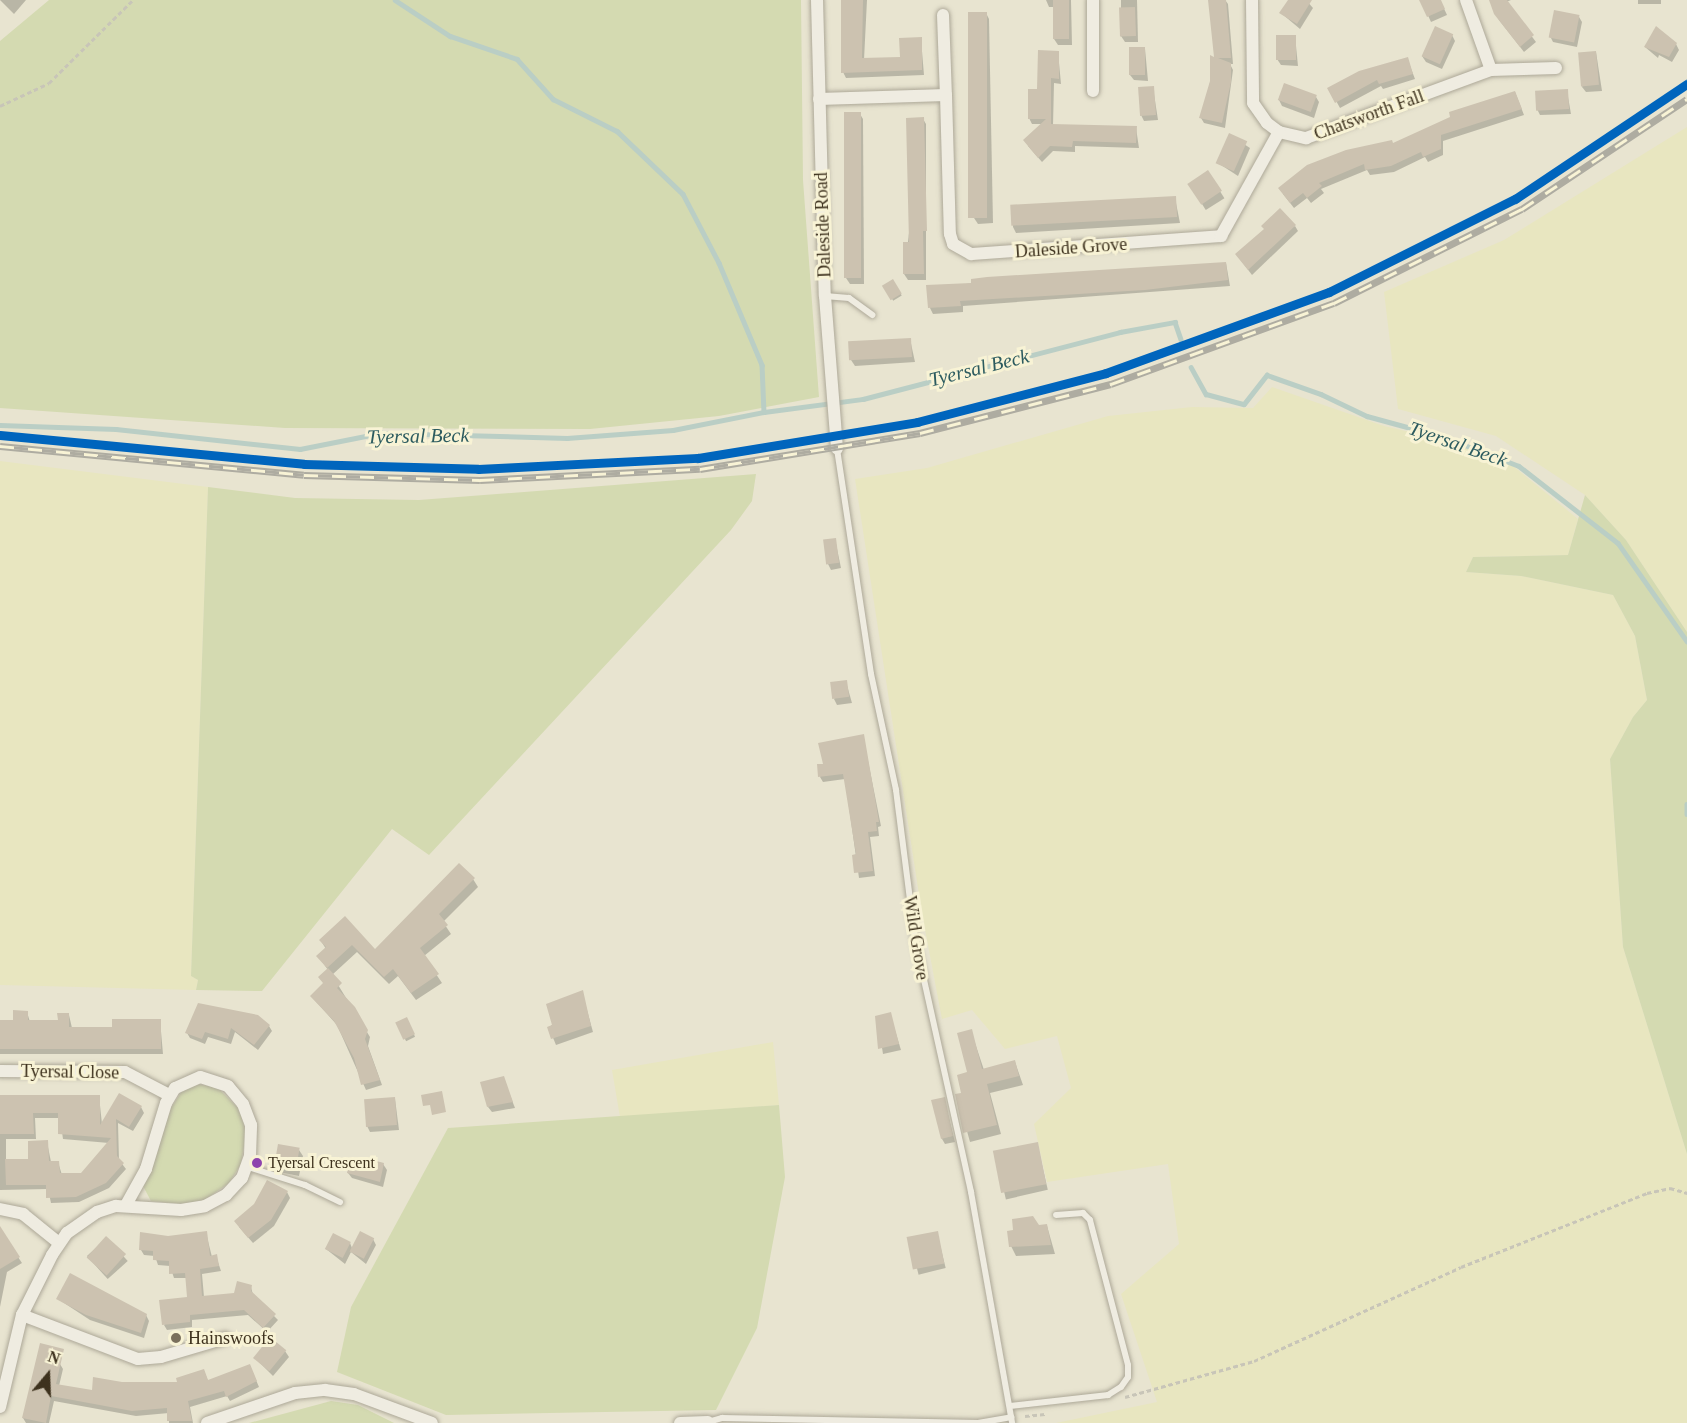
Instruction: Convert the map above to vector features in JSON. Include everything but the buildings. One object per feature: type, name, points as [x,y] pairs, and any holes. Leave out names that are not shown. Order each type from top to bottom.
[{"type":"street","name":"Daleside Road","points":[[817,0],[825,296],[837,449]]},
{"type":"street","points":[[1093,0],[1093,91]]},
{"type":"street","points":[[1252,0],[1251,91],[1259,113],[1279,132]]},
{"type":"street","points":[[1466,0],[1491,69]]},
{"type":"street","name":"Daleside Grove","points":[[943,15],[950,234],[953,244],[971,254],[1221,236],[1279,132]]},
{"type":"street","name":"Chatsworth Fall","points":[[1279,132],[1316,136],[1491,69],[1556,68]]},
{"type":"street","points":[[819,99],[946,95]]},
{"type":"street","name":"Tyersal Close","points":[[0,1071],[125,1072],[169,1095]]},
{"type":"street","points":[[0,1407],[22,1315],[59,1244],[83,1220],[108,1208],[126,1205],[181,1210],[205,1206],[231,1191],[248,1167],[252,1146],[249,1114],[228,1086],[200,1077],[183,1082],[169,1095],[146,1169],[126,1205]]},
{"type":"street","points":[[0,1209],[23,1214],[59,1244]]},
{"type":"street","points":[[22,1315],[138,1359],[161,1357],[225,1338]]},
{"type":"street","points":[[207,1423],[295,1394],[325,1390],[354,1394],[432,1423]]},
{"type":"street","points":[[680,1423],[709,1423]]},
{"type":"lane","points":[[825,296],[849,298],[872,315]]},
{"type":"lane","name":"Wild Grove","points":[[837,449],[871,674],[896,790],[915,939],[971,1192],[1012,1420]]},
{"type":"lane","points":[[248,1167],[305,1185],[340,1202]]},
{"type":"lane","points":[[1010,1406],[1108,1395],[1122,1387],[1128,1377],[1128,1365],[1090,1220],[1083,1213],[1056,1215]]},
{"type":"lane","points":[[709,1423],[722,1419],[978,1423],[1012,1420]]},
{"type":"path","points":[[0,106],[50,82],[133,0]]},
{"type":"path","points":[[1118,1398],[1254,1361],[1461,1267],[1647,1193],[1670,1188],[1687,1193]]},
{"type":"path","points":[[1012,1420],[1048,1413]]},
{"type":"shaded area","points":[[1687,127],[1687,632],[1626,540],[1585,495],[1496,436],[1398,409],[1384,292],[1504,240]]},
{"type":"shaded area","points":[[1272,387],[1384,426],[1496,452],[1578,519],[1568,555],[1473,557],[1466,572],[1521,576],[1613,595],[1635,636],[1647,700],[1633,717],[1610,759],[1623,947],[1687,1154],[1687,1423],[1056,1423],[1157,1402],[1121,1294],[1179,1244],[1168,1164],[1047,1182],[1034,1124],[1071,1088],[1057,1036],[1005,1049],[972,1010],[942,1019],[922,914],[855,479],[927,468],[1108,416],[1192,407],[1253,408]]},
{"type":"shaded area","points":[[0,461],[208,487],[191,976],[198,980],[196,990],[0,985]]},
{"type":"shaded area","points":[[773,1042],[779,1105],[620,1117],[612,1070]]},
{"type":"green space","points":[[49,0],[801,0],[803,180],[819,397],[719,416],[590,429],[285,428],[0,408],[0,41]]},
{"type":"green space","points":[[756,474],[752,501],[731,530],[429,855],[392,829],[262,991],[196,990],[198,980],[191,976],[208,487],[295,498],[419,500]]},
{"type":"green space","points":[[1585,495],[1626,540],[1687,632],[1687,1154],[1623,947],[1610,759],[1633,717],[1647,700],[1635,636],[1613,595],[1521,576],[1466,572],[1473,557],[1568,555]]},
{"type":"green space","points":[[196,1084],[217,1087],[239,1109],[246,1132],[241,1164],[229,1183],[203,1201],[182,1204],[151,1201],[143,1186],[171,1108],[182,1091]]},
{"type":"green space","points":[[779,1105],[785,1177],[757,1328],[716,1410],[446,1415],[337,1372],[351,1307],[448,1128]]},
{"type":"green space","points":[[331,1401],[358,1405],[394,1423],[249,1423]]},
{"type":"waterway","name":"Tyersal Beck","points":[[395,0],[450,36],[517,59],[553,99],[617,131],[683,194],[719,263],[762,365],[764,412]]},
{"type":"waterway","name":"Tyersal Beck","points":[[0,425],[116,429],[300,449],[381,433],[567,438],[673,430],[764,412],[863,399],[1120,332],[1175,322],[1181,339]]},
{"type":"waterway","name":"Tyersal Beck","points":[[1191,367],[1206,394],[1244,404],[1267,375],[1321,394],[1367,416],[1444,437],[1519,466],[1618,543],[1687,641]]},
{"type":"waterway","name":"Tyersal Beck","points":[[1687,804],[1687,814]]},
{"type":"railway","points":[[0,446],[304,475],[480,480],[700,469],[920,433],[1111,384],[1334,303],[1522,209],[1687,99]]},
{"type":"transit line","points":[[0,435],[304,464],[478,469],[698,458],[917,422],[1106,373],[1329,292],[1515,199],[1687,84]]},
{"type":"place","name":"Tyersal Crescent","points":[[257,1163]]},
{"type":"place","name":"Hainswoofs","points":[[176,1338]]}]
